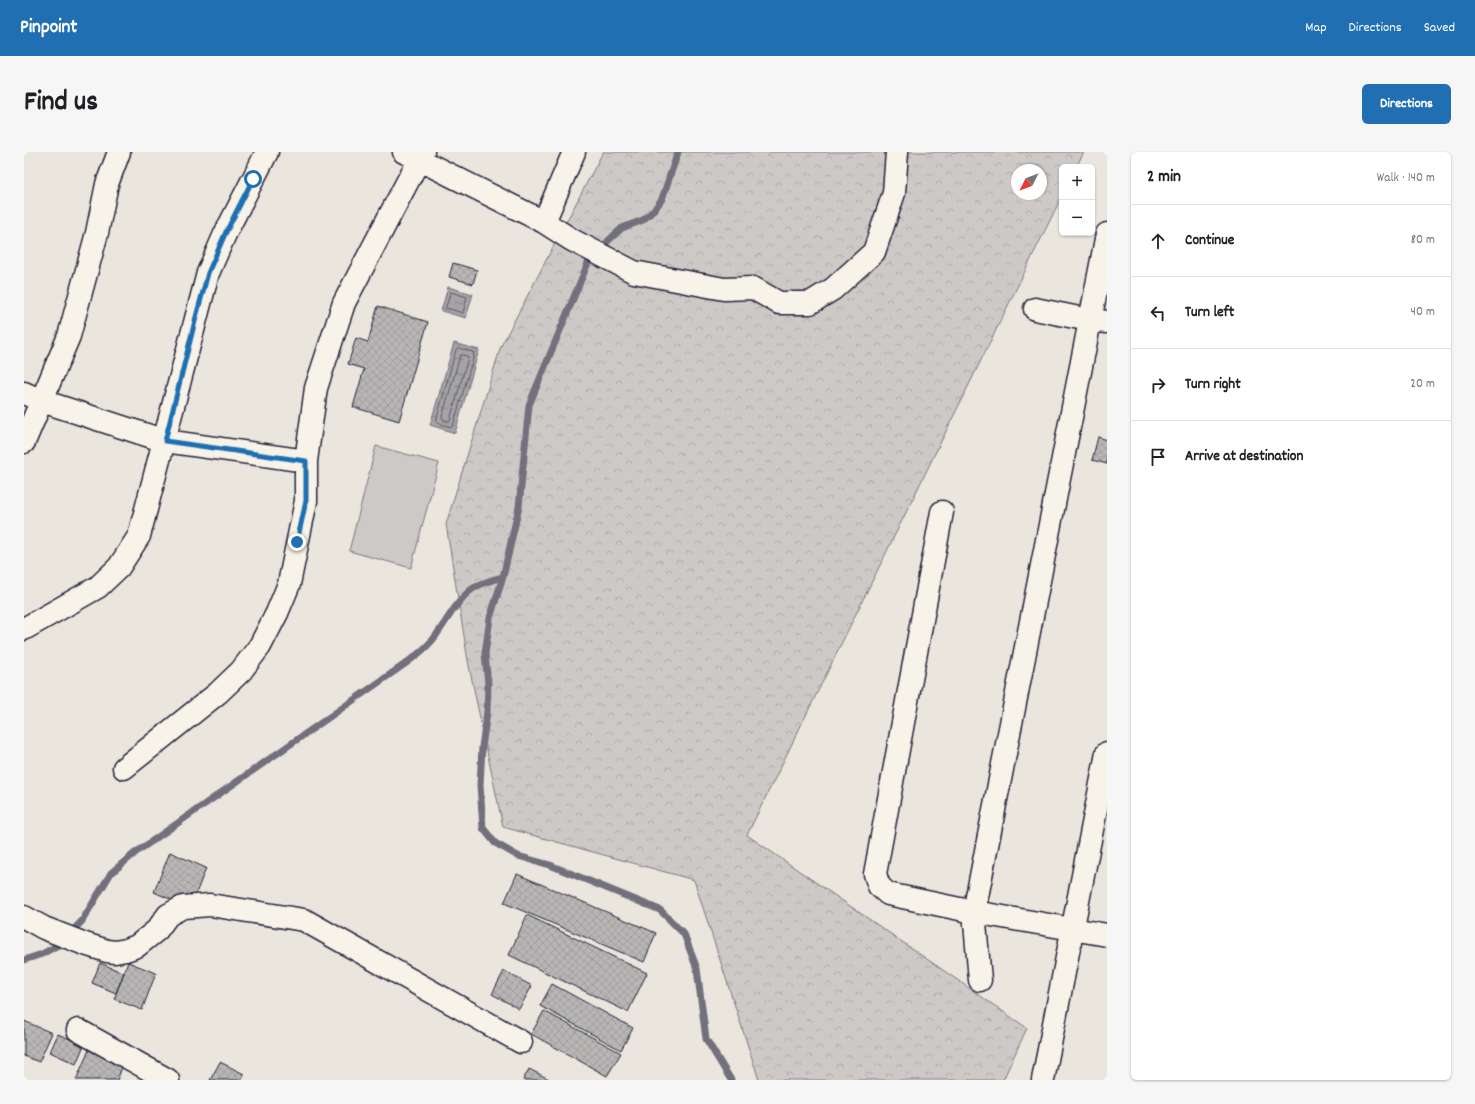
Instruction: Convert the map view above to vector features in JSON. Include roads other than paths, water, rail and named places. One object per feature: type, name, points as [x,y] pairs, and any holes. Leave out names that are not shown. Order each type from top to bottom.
[{"type":"street","points":[[24,442],[33,397],[69,336],[97,232],[107,184],[119,152]]},
{"type":"street","points":[[24,629],[98,587],[119,567],[139,536],[208,273],[225,234],[267,152]]},
{"type":"street","points":[[544,222],[574,152]]},
{"type":"street","points":[[124,768],[218,693],[240,671],[260,646],[277,613],[289,584],[306,501],[306,461],[316,388],[344,303],[415,155],[544,222],[572,240],[634,272],[724,289],[753,288],[779,303],[810,303],[833,289],[874,252],[894,193],[897,152]]},
{"type":"street","points":[[980,980],[974,912],[1098,321],[1107,234]]},
{"type":"street","points":[[1035,309],[1098,321]]},
{"type":"street","points":[[33,397],[165,441],[306,461]]},
{"type":"street","points":[[942,512],[875,874],[880,886],[888,894],[974,912],[1107,935]]},
{"type":"street","points":[[1043,1080],[1107,753]]},
{"type":"street","points":[[24,917],[44,928],[106,951],[126,950],[137,946],[157,930],[168,915],[183,907],[210,905],[304,920],[521,1042]]},
{"type":"street","points":[[78,1030],[168,1080]]},
{"type":"water","points":[[448,287],[473,294],[466,318],[441,311]]},
{"type":"water","points":[[454,343],[479,350],[455,433],[430,425]]},
{"type":"waterway","points":[[678,152],[662,199],[654,210],[643,220],[622,228],[588,263],[529,405],[519,507],[503,577],[490,618],[485,654],[488,684],[487,712],[482,747],[480,785],[483,828],[495,843],[518,856],[550,865],[660,910],[684,934],[697,969],[706,1039],[731,1080]]},
{"type":"waterway","points":[[24,960],[42,954],[60,944],[82,921],[111,873],[135,853],[405,664],[418,654],[437,634],[463,597],[478,585],[503,577]]}]
